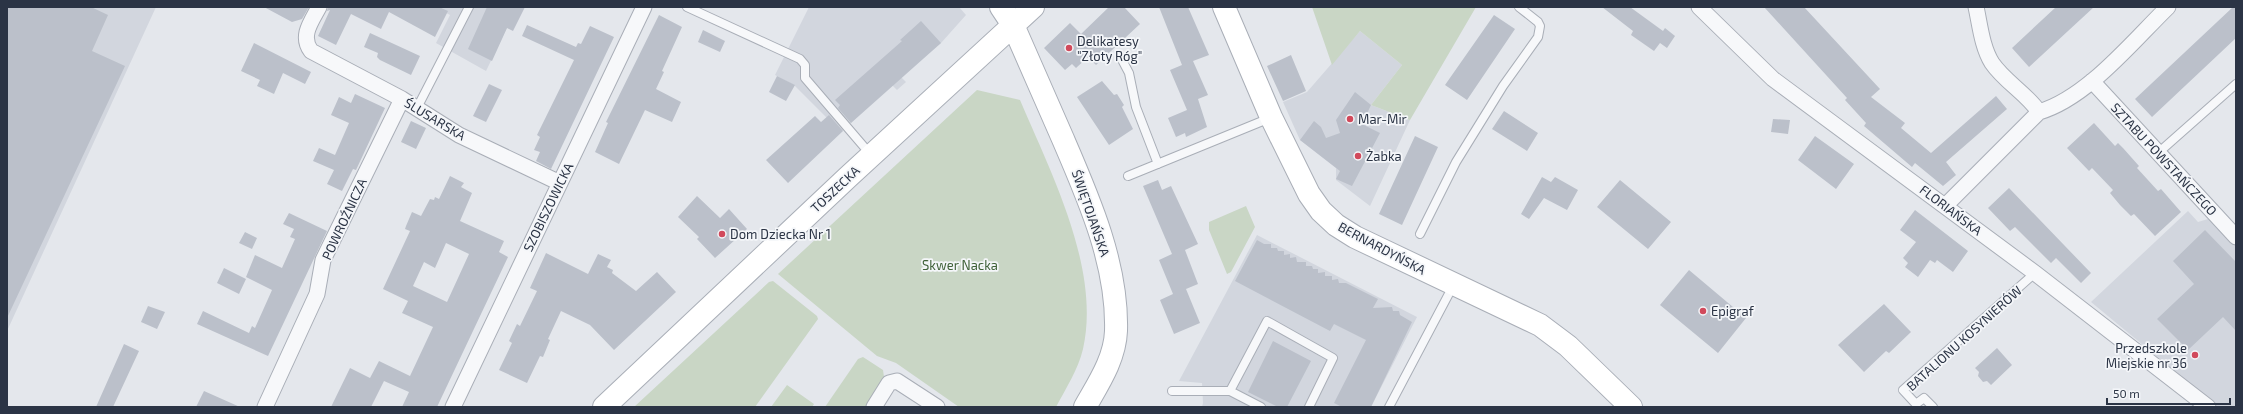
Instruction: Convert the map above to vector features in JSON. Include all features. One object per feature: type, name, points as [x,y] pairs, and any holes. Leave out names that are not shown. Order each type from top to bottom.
[{"type":"street","name":"ŚLUSARSKA","points":[[319,7],[306,35],[306,44],[312,51],[402,99],[460,135],[560,183]]},
{"type":"street","name":"SZOBISZOWICKA","points":[[453,407],[644,7]]},
{"type":"street","name":"ŚWIĘTOJAŃSKA","points":[[1001,7],[1013,25],[1086,192],[1108,263],[1114,301],[1116,332],[1110,359],[1085,407]]},
{"type":"street","name":"TOSZECKA","points":[[604,407],[872,155],[1033,7]]},
{"type":"street","name":"BERNARDYŃSKA","points":[[1224,7],[1271,117],[1308,194],[1321,211],[1336,226],[1355,237],[1453,285],[1510,309],[1540,325],[1568,346],[1631,407]]},
{"type":"street","name":"FLORIAŃSKA","points":[[1699,7],[1773,79],[2035,273],[2208,407]]},
{"type":"street","points":[[1976,7],[1985,46],[1992,63],[2030,99],[2039,112]]},
{"type":"street","points":[[1945,206],[2039,112],[2054,107],[2067,100],[2092,81],[2168,7]]},
{"type":"street","name":"SZTABU POWSTAŃCZEGO","points":[[2092,81],[2236,237]]},
{"type":"street","name":"POWROŹNICZA","points":[[265,407],[317,294],[323,260],[402,99]]},
{"type":"street","points":[[874,407],[889,383],[897,381],[937,407]]},
{"type":"lane","points":[[687,7],[800,59],[805,65],[805,78],[872,155]]},
{"type":"lane","points":[[1420,234],[1456,162],[1503,86],[1538,37],[1540,26],[1538,22],[1519,7]]},
{"type":"lane","points":[[417,108],[466,8]]},
{"type":"lane","points":[[1120,56],[1129,73],[1136,107],[1158,164]]},
{"type":"lane","points":[[2158,153],[2236,84]]},
{"type":"lane","points":[[1128,176],[1271,117]]},
{"type":"lane","name":"BATALIONU KOSYNIERÓW","points":[[1933,407],[1924,398],[1915,406],[1903,390],[2035,273]]},
{"type":"lane","points":[[1389,407],[1453,285]]},
{"type":"lane","points":[[1230,391],[1267,321],[1333,358],[1309,407]]},
{"type":"lane","points":[[1172,391],[1230,391],[1261,407]]},
{"type":"shaded area","points":[[7,7],[156,7],[7,331]]},
{"type":"shaded area","points":[[435,7],[517,7],[486,71],[436,43],[450,15]]},
{"type":"shaded area","points":[[809,7],[959,7],[966,15],[941,43],[901,77],[906,82],[897,90],[892,85],[841,132],[794,85],[775,75]]},
{"type":"shaded area","points":[[1360,31],[1402,65],[1371,105],[1410,120],[1370,206],[1336,180],[1336,168],[1300,140],[1283,102],[1307,92]]},
{"type":"shaded area","name":"Przedszkole Miejskie nr 36","points":[[2188,211],[2198,222],[2208,219],[2214,222],[2236,245],[2236,407],[2218,407],[2091,302]]},
{"type":"shaded area","points":[[1257,235],[1417,317],[1371,407],[1202,407],[1202,383],[1179,381]]},
{"type":"green space","points":[[1312,7],[1476,7],[1410,120],[1371,105],[1402,65],[1360,31],[1332,65]]},
{"type":"green space","name":"Skwer Nacka","points":[[977,90],[1020,100],[1058,190],[1070,222],[1079,254],[1085,287],[1087,318],[1083,349],[1075,372],[1056,407],[959,407],[896,363],[877,356],[778,274]]},
{"type":"green space","points":[[1246,206],[1255,227],[1231,272],[1227,274],[1209,230],[1209,222]]},
{"type":"green space","points":[[773,281],[817,316],[818,319],[755,407],[634,407],[769,282]]},
{"type":"green space","points":[[863,357],[883,370],[884,377],[865,407],[825,407],[858,359]]},
{"type":"green space","points":[[787,385],[814,404],[812,407],[771,407]]},
{"type":"building","points":[[7,7],[91,7],[108,15],[92,51],[125,66],[7,318]]},
{"type":"building","points":[[264,7],[309,7],[302,19],[292,22]]},
{"type":"building","points":[[328,7],[439,7],[448,11],[435,37],[389,12],[381,29],[351,14],[336,45],[318,36],[330,10],[327,11]]},
{"type":"building","points":[[487,7],[525,7],[513,31],[507,28],[492,61],[468,49]]},
{"type":"building","points":[[1109,7],[1124,7],[1140,24],[1096,65],[1088,57],[1076,68],[1072,64],[1065,70],[1044,48],[1070,23],[1081,34]]},
{"type":"building","points":[[1159,7],[1188,7],[1209,55],[1193,61],[1208,95],[1198,99],[1207,127],[1186,137],[1185,133],[1176,137],[1168,118],[1187,110],[1170,70],[1182,65]]},
{"type":"building","points":[[1602,7],[1630,7],[1663,31],[1665,28],[1675,36],[1667,48],[1660,43],[1654,51],[1631,35],[1633,31]]},
{"type":"building","points":[[1764,7],[1804,7],[1880,89],[1871,97],[1905,123],[1901,128],[1931,153],[1996,96],[2007,109],[1946,162],[1956,175],[1943,186],[1915,163],[1912,167],[1864,126],[1866,123],[1845,100],[1847,98]]},
{"type":"building","points":[[2056,7],[2094,7],[2029,67],[2012,48]]},
{"type":"building","points":[[2233,7],[2236,7],[2236,38],[2152,117],[2135,99]]},
{"type":"building","points":[[659,15],[682,27],[662,71],[664,72],[656,89],[681,102],[672,122],[645,110],[619,164],[595,152],[608,123],[606,122]]},
{"type":"building","points":[[1494,15],[1515,29],[1467,100],[1445,85]]},
{"type":"building","points":[[921,21],[941,43],[851,123],[838,108],[840,105],[835,100],[902,41],[900,40]]},
{"type":"building","points":[[527,25],[576,47],[578,43],[581,44],[590,26],[614,37],[551,169],[536,161],[540,152],[534,150],[540,137],[537,135],[574,60],[522,36]]},
{"type":"building","points":[[703,30],[725,41],[720,52],[698,42]]},
{"type":"building","points":[[370,33],[420,56],[411,75],[380,60],[377,57],[378,53],[364,47]]},
{"type":"building","points":[[254,43],[311,72],[305,84],[283,73],[274,94],[257,86],[260,80],[241,71]]},
{"type":"building","points":[[1291,55],[1306,91],[1283,101],[1267,66]]},
{"type":"building","points":[[777,76],[795,85],[786,101],[769,92]]},
{"type":"building","points":[[1102,81],[1114,95],[1117,94],[1124,105],[1122,107],[1133,129],[1109,145],[1077,97]]},
{"type":"building","points":[[489,84],[502,90],[486,122],[473,116]]},
{"type":"building","points":[[1355,92],[1371,105],[1362,124],[1380,133],[1352,186],[1336,179],[1340,171],[1300,140],[1314,121],[1321,127],[1326,138],[1340,133],[1336,120]]},
{"type":"building","points":[[355,94],[385,108],[356,170],[353,169],[342,191],[327,184],[334,170],[313,161],[319,148],[335,155],[349,123],[331,115],[339,97],[351,103]]},
{"type":"building","points":[[1504,111],[1538,133],[1527,151],[1492,129]]},
{"type":"building","points":[[829,115],[843,131],[788,183],[766,160],[815,116],[821,122]]},
{"type":"building","points":[[1773,119],[1790,120],[1788,134],[1771,132]]},
{"type":"building","points":[[411,121],[426,128],[416,149],[401,142]]},
{"type":"building","points":[[2094,123],[2115,146],[2118,143],[2123,148],[2139,166],[2137,168],[2158,191],[2161,189],[2181,212],[2155,236],[2134,214],[2131,216],[2120,205],[2110,193],[2113,190],[2092,168],[2089,171],[2067,148]]},
{"type":"building","points":[[1415,136],[1438,147],[1402,225],[1379,214]]},
{"type":"building","points":[[1815,136],[1854,164],[1836,189],[1798,160]]},
{"type":"building","points":[[450,176],[464,183],[461,187],[472,193],[460,221],[504,241],[499,252],[508,257],[437,407],[402,407],[409,392],[384,381],[371,407],[331,407],[350,368],[370,378],[379,361],[410,376],[433,327],[402,313],[408,301],[383,289],[410,231],[405,229],[412,212],[421,216],[430,199],[434,200],[435,197],[439,199]],"holes":[[[446,243],[469,254],[447,302],[413,286],[424,262],[435,268]]]},
{"type":"building","points":[[1542,177],[1551,182],[1555,177],[1578,190],[1567,210],[1544,198],[1529,219],[1521,214]]},
{"type":"building","points":[[1158,180],[1162,190],[1171,186],[1198,244],[1185,250],[1198,284],[1186,289],[1200,323],[1174,334],[1160,300],[1173,294],[1159,260],[1172,254],[1143,186]]},
{"type":"building","points":[[1620,180],[1671,222],[1648,249],[1597,207]]},
{"type":"building","points":[[2009,188],[2091,273],[2081,283],[2056,258],[2051,263],[2015,227],[2010,231],[1988,208]]},
{"type":"building","points":[[697,196],[720,218],[729,209],[747,229],[715,258],[697,239],[699,237],[678,217]]},
{"type":"building","points":[[1915,210],[1968,251],[1953,272],[1937,260],[1935,263],[1930,260],[1918,277],[1905,267],[1908,263],[1903,258],[1916,242],[1900,230]]},
{"type":"building","points":[[289,213],[327,231],[268,356],[197,324],[203,311],[249,333],[252,326],[255,328],[272,290],[246,277],[255,255],[282,268],[295,239],[290,237],[294,229],[283,224]]},
{"type":"building","points":[[2205,230],[2236,262],[2236,331],[2223,317],[2188,350],[2157,319],[2194,284],[2173,261]]},
{"type":"building","points":[[245,232],[257,238],[252,249],[239,243]]},
{"type":"building","points":[[1257,240],[1264,244],[1271,244],[1271,248],[1277,248],[1278,251],[1284,251],[1284,255],[1290,254],[1290,258],[1296,257],[1297,262],[1306,262],[1306,266],[1312,266],[1313,269],[1318,269],[1318,273],[1325,272],[1325,276],[1332,276],[1332,280],[1338,279],[1339,283],[1346,283],[1378,299],[1373,308],[1392,307],[1393,311],[1399,311],[1400,315],[1412,322],[1371,407],[1342,407],[1334,403],[1366,340],[1334,324],[1330,331],[1235,281]]},
{"type":"building","points":[[546,253],[588,274],[598,254],[611,260],[607,267],[613,270],[612,273],[636,291],[657,272],[676,292],[614,350],[590,325],[561,311],[548,339],[550,340],[543,357],[540,356],[527,383],[499,370],[512,343],[509,341],[517,324],[520,326],[537,291],[530,288]]},
{"type":"building","points":[[224,268],[246,279],[239,294],[217,283]]},
{"type":"building","name":"Epigraf","points":[[1689,270],[1746,318],[1718,353],[1660,305]]},
{"type":"building","points":[[1884,304],[1911,332],[1889,353],[1886,351],[1864,372],[1838,345]]},
{"type":"building","points":[[148,306],[165,312],[157,329],[141,322]]},
{"type":"building","points":[[1273,341],[1311,361],[1287,407],[1278,407],[1248,392]]},
{"type":"building","points":[[124,344],[139,351],[113,407],[96,407]]},
{"type":"building","points":[[1997,348],[2012,365],[1991,385],[1987,381],[1983,382],[1978,376],[1979,372],[1975,368]]},
{"type":"building","points":[[204,391],[240,407],[196,407]]},
{"type":"place","name":"Delikatesy \"Złoty Róg\"","points":[[1069,48]]},
{"type":"place","name":"Mar-Mir","points":[[1350,119]]},
{"type":"place","name":"Żabka","points":[[1358,156]]},
{"type":"place","name":"Dom Dziecka Nr 1","points":[[722,234]]},
{"type":"place","name":"Epigraf","points":[[1703,311]]},
{"type":"place","name":"Przedszkole Miejskie nr 36","points":[[2195,355]]}]
